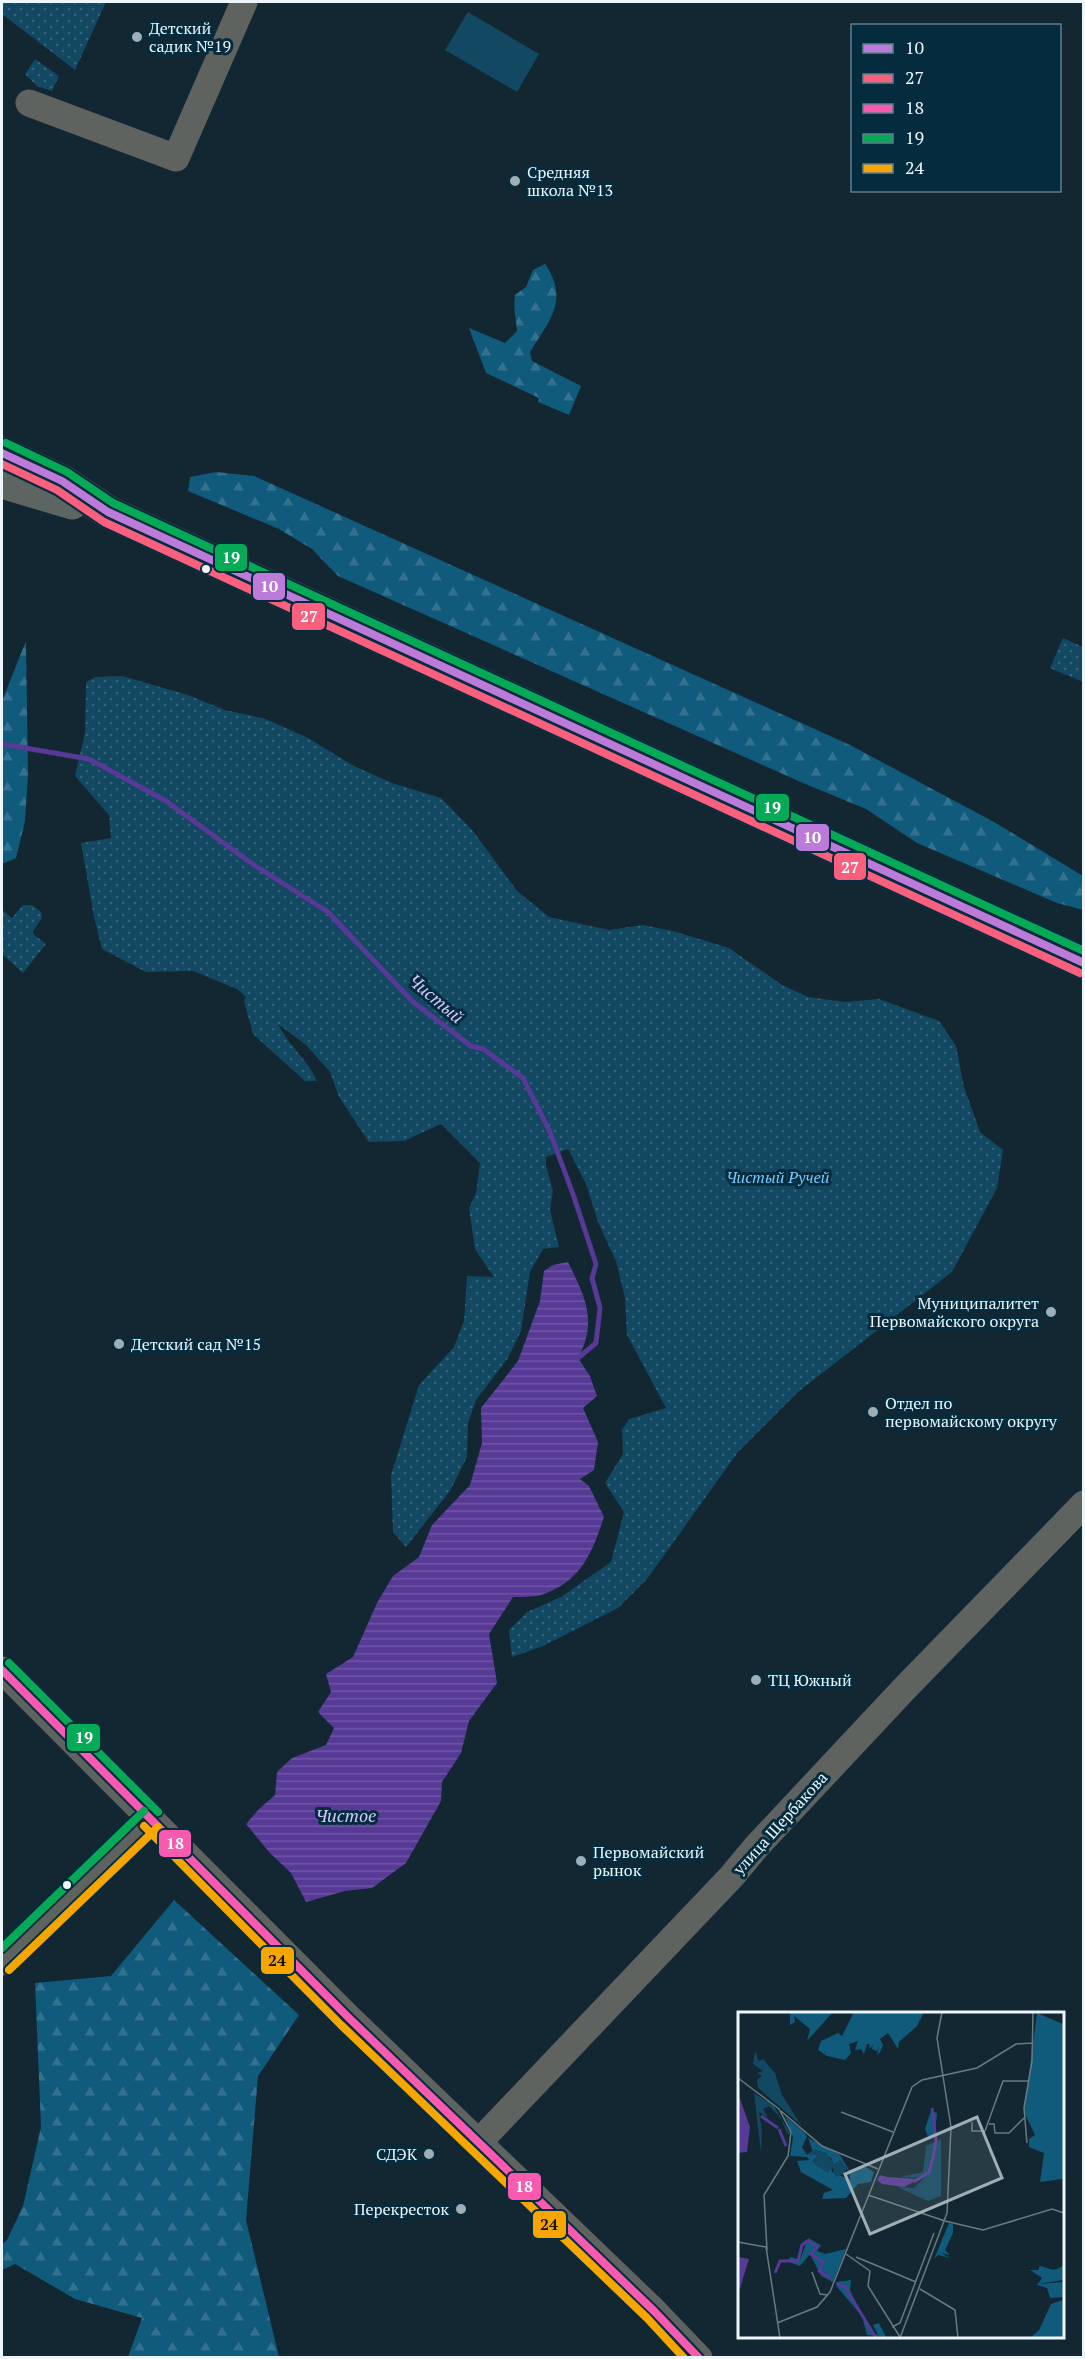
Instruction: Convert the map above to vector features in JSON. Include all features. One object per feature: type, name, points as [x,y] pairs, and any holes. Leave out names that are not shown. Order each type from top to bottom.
[{"type":"main road","points":[[2,453],[62,481],[108,512],[1083,963]]},
{"type":"main road","points":[[2,482],[54,499],[108,512]]},
{"type":"street","points":[[29,102],[176,158],[244,2]]},
{"type":"street","name":"улица Щербакова","points":[[478,2143],[732,1876],[765,1837],[896,1697],[1083,1504]]},
{"type":"street","points":[[2,1670],[348,2017],[699,2358]]},
{"type":"street","points":[[2,1962],[151,1819]]},
{"type":"green space","points":[[2,2],[106,2],[75,70],[2,14]]},
{"type":"green space","points":[[468,12],[539,54],[517,92],[445,50]]},
{"type":"green space","points":[[35,59],[59,76],[52,91],[37,86],[25,74]]},
{"type":"green space","points":[[545,264],[556,289],[556,299],[550,320],[530,352],[532,361],[581,386],[569,415],[538,402],[539,398],[486,373],[469,328],[505,343],[517,331],[514,310],[515,295],[526,287],[533,270]]},
{"type":"green space","points":[[216,472],[254,476],[850,745],[994,822],[1083,876],[1083,910],[1057,903],[917,843],[866,809],[338,576],[312,549],[279,529],[188,491],[190,477]]},
{"type":"green space","points":[[1063,638],[1083,647],[1083,682],[1050,668]]},
{"type":"green space","points":[[26,641],[28,775],[25,821],[16,858],[2,864],[2,701]]},
{"type":"green space","name":"Чистый Ручей","points":[[122,676],[188,695],[225,710],[266,719],[308,738],[354,766],[392,783],[441,798],[473,831],[517,891],[549,917],[609,930],[643,925],[673,931],[729,948],[782,985],[808,997],[845,1002],[879,999],[939,1021],[956,1046],[964,1087],[980,1132],[1003,1150],[997,1188],[952,1272],[798,1392],[738,1452],[647,1579],[618,1608],[543,1646],[512,1657],[509,1630],[527,1612],[561,1597],[611,1562],[624,1512],[605,1483],[623,1454],[622,1430],[629,1419],[666,1408],[627,1335],[625,1298],[616,1261],[598,1222],[586,1184],[568,1149],[546,1157],[546,1166],[553,1191],[550,1210],[559,1247],[543,1249],[530,1272],[521,1331],[508,1358],[476,1400],[468,1423],[467,1457],[450,1491],[406,1547],[393,1532],[391,1475],[419,1385],[454,1347],[464,1321],[467,1276],[494,1277],[475,1249],[469,1208],[476,1193],[480,1163],[441,1124],[404,1141],[369,1142],[339,1097],[330,1072],[306,1045],[278,1024],[317,1081],[305,1081],[253,1034],[244,1001],[246,997],[237,989],[193,971],[146,972],[102,949],[81,843],[111,838],[109,815],[75,776],[85,733],[86,682],[96,677]]},
{"type":"green space","points":[[23,905],[32,905],[41,912],[42,918],[32,933],[46,944],[23,973],[2,954],[2,910],[12,918]]},
{"type":"green space","points":[[174,1900],[299,2015],[258,2076],[246,2220],[279,2357],[128,2357],[142,2318],[75,2299],[15,2264],[2,2270],[2,2245],[7,2240],[23,2206],[41,2127],[35,1983],[111,1976]]},
{"type":"water","name":"Чистое","points":[[568,1262],[587,1309],[587,1332],[578,1358],[590,1376],[597,1396],[583,1408],[598,1442],[594,1470],[580,1479],[589,1486],[604,1517],[595,1543],[583,1565],[566,1582],[541,1595],[513,1597],[489,1634],[497,1683],[469,1721],[461,1753],[442,1782],[441,1801],[406,1863],[372,1888],[345,1891],[306,1902],[291,1873],[270,1853],[246,1824],[275,1795],[277,1772],[292,1758],[326,1745],[334,1728],[318,1712],[331,1692],[326,1674],[353,1657],[377,1603],[393,1576],[419,1557],[432,1525],[470,1485],[482,1443],[481,1408],[518,1361],[540,1301],[544,1271],[553,1265]]},
{"type":"waterway","name":"Чистый","points":[[2,744],[89,759],[166,801],[251,863],[328,912],[413,1002],[471,1046],[483,1049],[523,1078],[550,1132],[596,1264],[592,1278],[600,1308],[596,1343],[578,1358]]},
{"type":"transit line","name":"19","points":[[6,443],[67,472],[113,503],[1084,951]]},
{"type":"transit line","name":"10","points":[[2,453],[62,481],[108,512],[1084,963]]},
{"type":"transit line","name":"27","points":[[2,464],[57,490],[104,522],[1080,973]]},
{"type":"transit line","name":"19","points":[[9,1663],[158,1812]]},
{"type":"transit line","name":"18","points":[[2,1670],[348,2017],[654,2311],[699,2358]]},
{"type":"transit line","name":"19","points":[[2,1948],[144,1811]]},
{"type":"transit line","name":"24","points":[[144,1826],[341,2025],[647,2318],[684,2358]]},
{"type":"transit line","name":"24","points":[[9,1970],[158,1827]]},
{"type":"place","name":"Детский садик №19","points":[[137,37]]},
{"type":"place","name":"Средняя школа №13","points":[[515,181]]},
{"type":"place","name":"Муниципалитет Первомайского округа","points":[[1051,1312]]},
{"type":"place","name":"Детский сад №15","points":[[119,1344]]},
{"type":"place","name":"Отдел по первомайскому округу","points":[[873,1412]]},
{"type":"place","name":"ТЦ Южный","points":[[756,1680]]},
{"type":"place","name":"Первомайский рынок","points":[[581,1861]]},
{"type":"place","name":"СДЭК","points":[[429,2154]]},
{"type":"place","name":"Перекресток","points":[[461,2209]]}]
